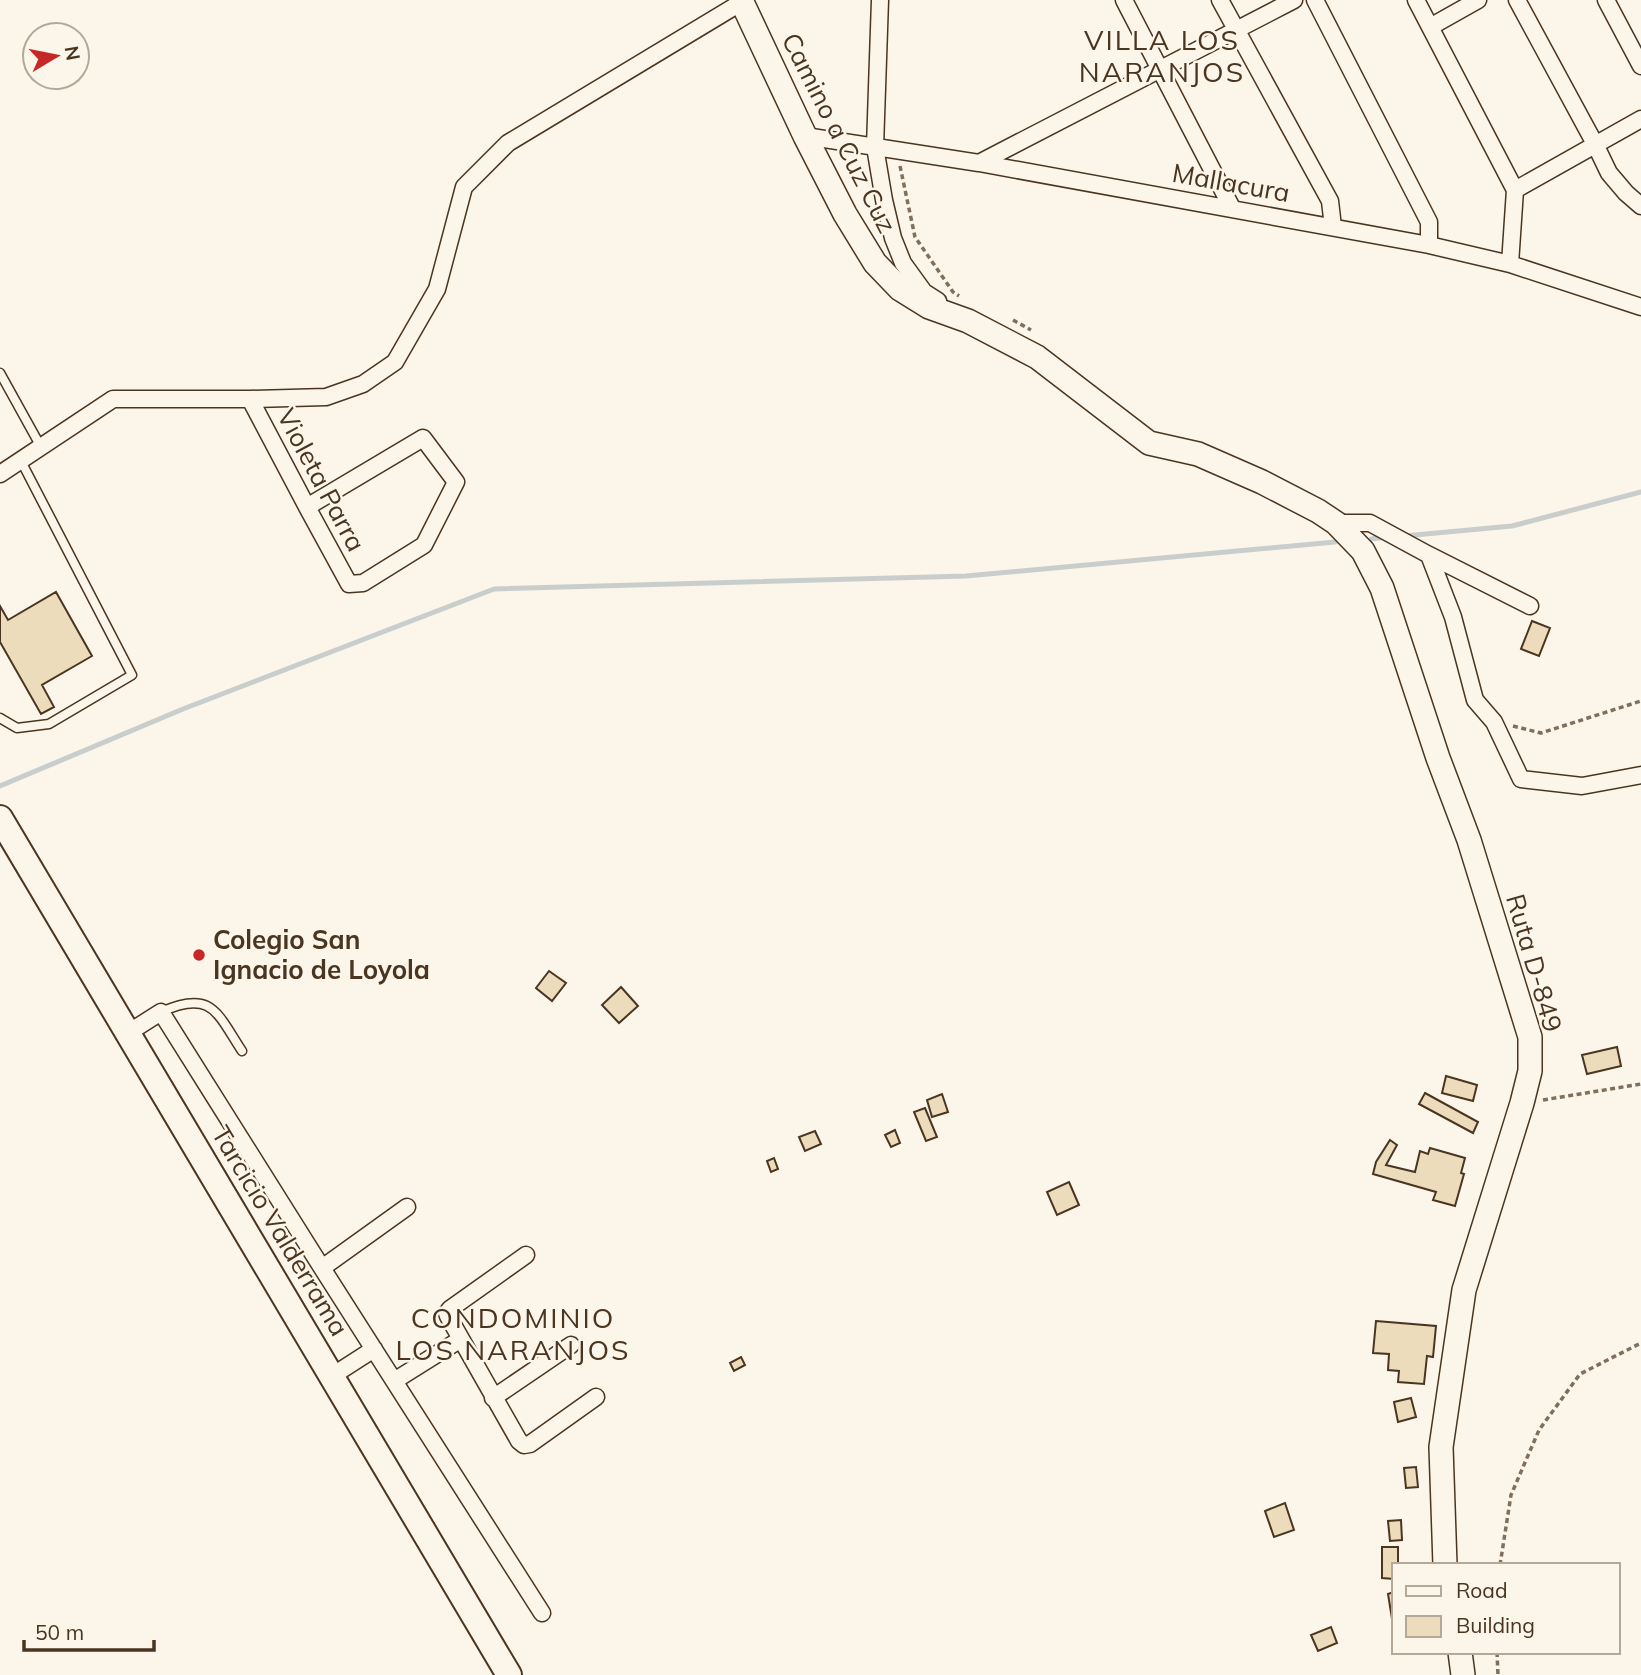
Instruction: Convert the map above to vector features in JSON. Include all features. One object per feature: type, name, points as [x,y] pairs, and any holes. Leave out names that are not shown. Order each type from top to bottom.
[{"type":"main road","name":"Camino a Cuz Cuz","points":[[741,1],[845,214],[874,263],[900,289],[929,307],[965,310],[1037,357],[1149,443],[1198,454],[1262,482],[1336,523]]},
{"type":"main road","name":"Ruta D-849","points":[[1336,523],[1363,551],[1382,588],[1438,758],[1469,840],[1530,1037],[1530,1071],[1522,1103],[1464,1290],[1441,1447],[1445,1563]]},
{"type":"main road","name":"Tarcicio Valderrama","points":[[0,818],[509,1675]]},
{"type":"main road","points":[[1460,1654],[1463,1675]]},
{"type":"street","points":[[880,0],[875,147],[893,239],[902,263],[924,292],[965,310]]},
{"type":"street","points":[[1124,0],[1232,208]]},
{"type":"street","points":[[1220,0],[1331,201],[1333,227]]},
{"type":"street","points":[[979,163],[1294,0]]},
{"type":"street","points":[[1315,0],[1429,222],[1429,245]]},
{"type":"street","points":[[1416,0],[1515,190],[1510,264]]},
{"type":"street","points":[[1430,27],[1478,0]]},
{"type":"street","points":[[1517,0],[1609,173],[1641,206]]},
{"type":"street","points":[[1606,0],[1641,66]]},
{"type":"street","points":[[0,474],[113,399],[326,397],[363,383],[395,362],[437,289],[464,187],[508,143],[741,1]]},
{"type":"street","points":[[1515,190],[1641,119]]},
{"type":"street","name":"Mallacura","points":[[805,136],[979,163],[1429,245],[1510,264],[1641,307]]},
{"type":"street","name":"Violeta Parra","points":[[250,399],[307,507],[349,583],[363,583],[424,545],[456,482],[423,438],[307,507]]},
{"type":"street","points":[[1336,523],[1370,523],[1530,606]]},
{"type":"street","points":[[1429,555],[1453,617],[1475,700],[1494,722],[1521,779],[1582,786],[1641,775]]},
{"type":"street","points":[[128,1032],[161,1012],[542,1613]]},
{"type":"street","points":[[322,1268],[407,1207]]},
{"type":"street","points":[[526,1255],[450,1309],[448,1316],[493,1398],[524,1445],[530,1444],[596,1397]]},
{"type":"street","points":[[394,1381],[461,1339]]},
{"type":"street","points":[[493,1398],[572,1345]]},
{"type":"street","points":[[332,1376],[374,1349]]},
{"type":"lane","points":[[0,373],[41,447]]},
{"type":"lane","points":[[0,718],[17,728],[49,724],[132,675],[21,460]]},
{"type":"lane","points":[[161,1012],[179,1004],[199,1002],[216,1011],[242,1051]]},
{"type":"path","points":[[905,159],[899,164],[915,237],[965,310]]},
{"type":"path","points":[[1006,318],[1041,335]]},
{"type":"path","points":[[1494,722],[1541,733],[1641,701]]},
{"type":"path","points":[[1522,1103],[1641,1084]]},
{"type":"path","points":[[1500,1563],[1511,1495],[1539,1430],[1580,1374],[1641,1343]]},
{"type":"path","points":[[1497,1654],[1498,1675]]},
{"type":"building","points":[[56,592],[92,656],[42,685],[54,707],[41,714],[0,642],[0,606],[8,620]]},
{"type":"building","points":[[1532,621],[1550,628],[1539,656],[1521,649]]},
{"type":"building","points":[[549,971],[566,983],[552,1001],[536,988]]},
{"type":"building","points":[[621,987],[638,1006],[619,1023],[602,1005]]},
{"type":"building","points":[[1617,1047],[1621,1066],[1587,1074],[1582,1055]]},
{"type":"building","points":[[1446,1076],[1477,1085],[1473,1101],[1442,1093]]},
{"type":"building","points":[[1425,1093],[1478,1122],[1473,1133],[1419,1104]]},
{"type":"building","points":[[942,1094],[948,1112],[932,1117],[927,1100]]},
{"type":"building","points":[[925,1108],[937,1137],[926,1141],[914,1112]]},
{"type":"building","points":[[895,1130],[900,1143],[891,1147],[885,1135]]},
{"type":"building","points":[[815,1131],[821,1144],[805,1151],[799,1137]]},
{"type":"building","points":[[1390,1140],[1397,1145],[1386,1165],[1415,1172],[1420,1151],[1428,1154],[1430,1148],[1465,1158],[1461,1173],[1464,1174],[1455,1206],[1433,1200],[1436,1192],[1373,1174],[1376,1162]]},
{"type":"building","points":[[774,1158],[778,1169],[771,1172],[767,1161]]},
{"type":"building","points":[[1069,1182],[1079,1205],[1057,1215],[1047,1192]]},
{"type":"building","points":[[1376,1321],[1436,1326],[1433,1357],[1427,1356],[1424,1384],[1398,1382],[1399,1371],[1388,1370],[1389,1354],[1373,1353]]},
{"type":"building","points":[[741,1357],[745,1365],[734,1371],[730,1363]]},
{"type":"building","points":[[1411,1398],[1416,1417],[1398,1422],[1394,1402]]},
{"type":"building","points":[[1416,1467],[1418,1487],[1406,1488],[1404,1468]]},
{"type":"building","points":[[1285,1503],[1294,1530],[1274,1537],[1265,1511]]},
{"type":"building","points":[[1401,1520],[1402,1540],[1390,1541],[1388,1521]]},
{"type":"building","points":[[1382,1547],[1398,1547],[1398,1563],[1392,1563],[1392,1579],[1382,1578]]},
{"type":"building","points":[[1392,1593],[1392,1619],[1388,1594]]},
{"type":"building","points":[[1331,1627],[1337,1643],[1318,1651],[1311,1635]]},
{"type":"waterway","points":[[1404,536],[1512,526],[1641,492]]},
{"type":"waterway","points":[[1371,539],[1387,537]]},
{"type":"waterway","points":[[0,786],[183,709],[494,589],[966,576],[1335,542]]},
{"type":"place","name":"Colegio San Ignacio de Loyola","points":[[199,955]]},
{"type":"district","name":"VILLA LOS NARANJOS","points":[[1162,56]]},
{"type":"district","name":"CONDOMINIO LOS NARANJOS","points":[[513,1334]]}]
